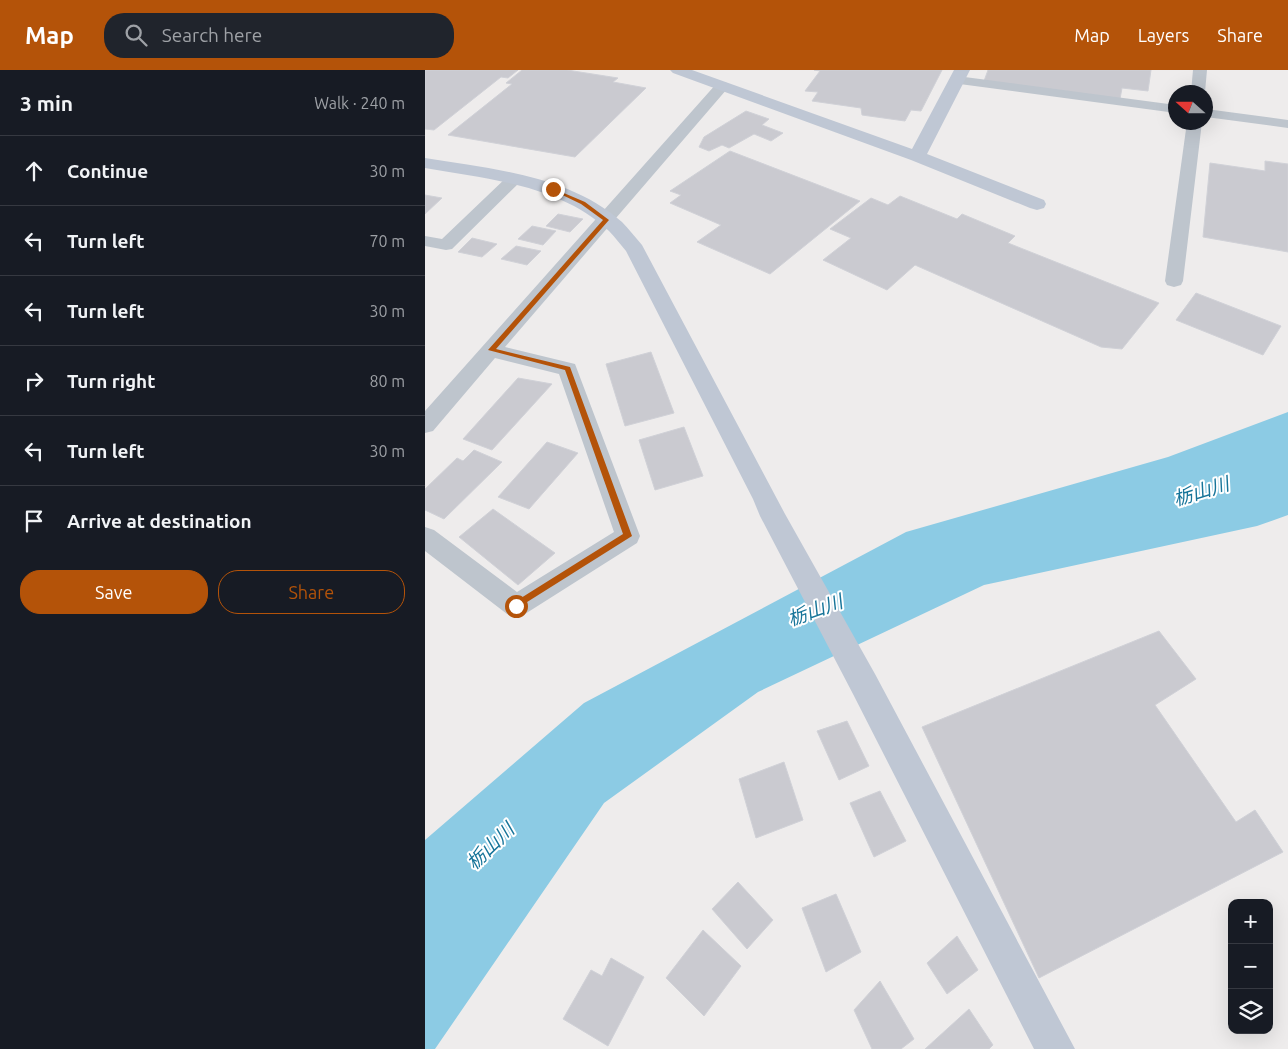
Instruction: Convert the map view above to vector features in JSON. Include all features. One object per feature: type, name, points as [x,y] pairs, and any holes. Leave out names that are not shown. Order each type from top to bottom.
[{"type":"street","points":[[678,70],[727,81],[1037,204]]},
{"type":"street","points":[[1199,85],[1201,70]]},
{"type":"street","points":[[917,156],[960,75],[1168,108]]},
{"type":"street","points":[[425,425],[727,81]]},
{"type":"street","points":[[1213,114],[1288,124]]},
{"type":"street","points":[[1174,281],[1194,130]]},
{"type":"street","points":[[425,163],[514,179],[553,189],[583,203],[622,231],[635,249],[766,499],[773,516],[864,684],[1055,1049]]},
{"type":"street","points":[[425,241],[445,246],[514,179]]},
{"type":"street","points":[[425,537],[516,606],[628,536],[568,369],[491,350]]},
{"type":"water","name":"栃山川","points":[[1288,412],[1288,515],[1257,526],[984,585],[758,692],[604,803],[435,1049],[425,1049],[425,840],[584,703],[906,532],[1168,457]]},
{"type":"building","points":[[425,70],[518,70],[508,78],[501,77],[434,130],[425,129]]},
{"type":"building","points":[[522,70],[567,70],[618,78],[613,82],[646,88],[575,157],[448,135],[512,84],[506,83]]},
{"type":"building","points":[[814,70],[942,70],[921,111],[911,110],[905,121],[862,115],[861,108],[812,101],[818,92],[805,91],[820,71]]},
{"type":"building","points":[[988,70],[1151,70],[1148,91],[1122,88],[1120,99],[984,81]]},
{"type":"building","points":[[746,111],[769,119],[762,125],[783,133],[771,141],[754,134],[729,148],[722,145],[709,151],[699,147],[704,137]]},
{"type":"building","points":[[730,151],[860,201],[770,274],[697,242],[721,225],[670,203],[681,195],[670,191]]},
{"type":"building","points":[[1265,161],[1288,164],[1288,252],[1203,237],[1210,163],[1265,171]]},
{"type":"building","points":[[425,195],[442,198],[425,214]]},
{"type":"building","points":[[900,196],[957,219],[962,214],[1015,236],[1008,243],[1159,303],[1122,349],[1101,347],[915,265],[887,290],[823,260],[851,238],[830,229],[871,198],[888,205]]},
{"type":"building","points":[[558,214],[583,219],[570,232],[546,226]]},
{"type":"building","points":[[532,226],[556,231],[543,245],[518,239]]},
{"type":"building","points":[[472,238],[497,244],[482,257],[458,252]]},
{"type":"building","points":[[516,246],[541,251],[527,265],[501,259]]},
{"type":"building","points":[[1196,293],[1281,326],[1263,355],[1176,320]]},
{"type":"building","points":[[651,352],[674,413],[625,426],[606,364]]},
{"type":"building","points":[[518,378],[552,384],[492,450],[463,439]]},
{"type":"building","points":[[684,427],[703,476],[655,490],[639,440]]},
{"type":"building","points":[[547,442],[578,453],[529,509],[498,497]]},
{"type":"building","points":[[474,450],[502,462],[444,519],[425,510],[425,489],[457,458],[463,461]]},
{"type":"building","points":[[493,509],[555,553],[518,585],[459,537]]},
{"type":"building","points":[[1159,631],[1196,679],[1155,705],[1236,822],[1255,810],[1283,852],[1039,978],[922,727]]},
{"type":"building","points":[[847,721],[869,766],[839,780],[817,731]]},
{"type":"building","points":[[784,762],[803,820],[756,838],[739,779]]},
{"type":"building","points":[[880,791],[906,841],[874,857],[850,803]]},
{"type":"building","points":[[738,882],[773,920],[747,949],[712,909]]},
{"type":"building","points":[[836,894],[861,952],[826,972],[802,908]]},
{"type":"building","points":[[703,930],[741,966],[704,1016],[666,978]]},
{"type":"building","points":[[957,936],[978,970],[947,994],[927,963]]},
{"type":"building","points":[[611,958],[644,977],[608,1046],[563,1019],[591,970],[602,976]]},
{"type":"building","points":[[880,981],[914,1039],[901,1049],[872,1049],[854,1010]]},
{"type":"building","points":[[969,1009],[993,1045],[989,1049],[925,1049]]},
{"type":"route","points":[[516,606],[628,536],[568,369],[491,350],[606,220],[583,203],[553,189]]}]
